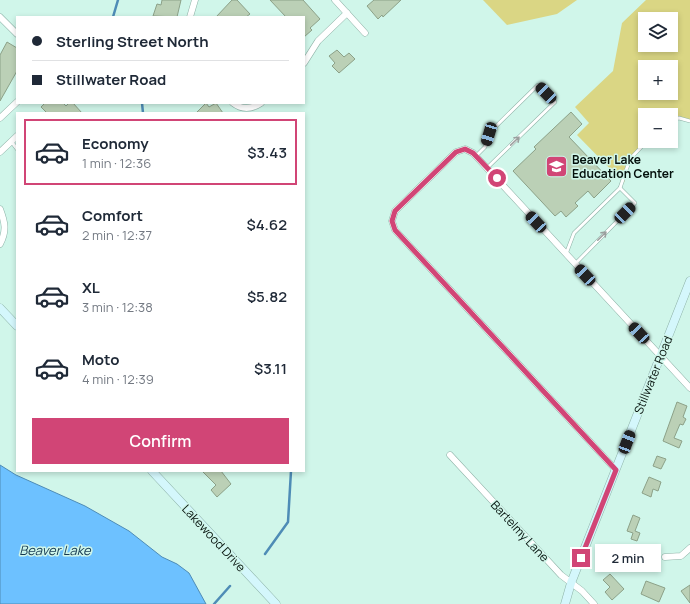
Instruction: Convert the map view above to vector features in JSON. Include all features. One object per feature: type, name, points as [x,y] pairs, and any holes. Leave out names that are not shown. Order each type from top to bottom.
[{"type":"main road","name":"Stillwater Road","points":[[565,604],[571,583],[690,281]]},
{"type":"main road","points":[[0,308],[16,325]]},
{"type":"main road","name":"Lakewood Drive","points":[[153,472],[276,604]]},
{"type":"street","points":[[190,16],[195,0]]},
{"type":"street","points":[[335,0],[365,33]]},
{"type":"street","points":[[305,61],[318,41],[347,13]]},
{"type":"street","points":[[0,17],[16,33]]},
{"type":"street","points":[[0,118],[16,103]]},
{"type":"street","points":[[235,104],[246,108],[258,104]]},
{"type":"street","points":[[0,152],[16,137]]},
{"type":"street","points":[[616,470],[395,230],[392,221],[395,211],[456,152],[465,149],[476,156],[690,388]]},
{"type":"street","points":[[0,209],[5,220],[5,234],[0,244]]},
{"type":"street","name":"Bartelmy Lane","points":[[450,455],[561,575],[594,604]]},
{"type":"street","points":[[665,557],[681,556],[690,548]]},
{"type":"lane","points":[[476,156],[485,147],[489,134],[538,84],[555,102],[487,168]]},
{"type":"lane","points":[[678,118],[690,121]]},
{"type":"lane","points":[[11,141],[16,148]]},
{"type":"lane","points":[[566,254],[574,233],[620,188],[630,159],[640,148]]},
{"type":"lane","points":[[575,264],[636,203],[620,188]]},
{"type":"shaded area","points":[[483,0],[577,0],[557,14],[507,25]]},
{"type":"shaded area","points":[[646,0],[690,0],[690,121],[678,118],[678,108],[638,108],[639,148],[630,159],[624,183],[577,135],[589,123],[575,107],[613,71],[622,23]]},
{"type":"water","name":"Beaver Lake","points":[[0,465],[16,475],[85,506],[129,531],[162,557],[177,564],[189,573],[206,604],[0,604]]},
{"type":"building","points":[[162,0],[181,0],[177,16],[153,16],[157,4],[161,5]]},
{"type":"building","points":[[232,0],[237,0],[250,14],[247,16],[217,16]]},
{"type":"building","points":[[270,0],[303,0],[320,19],[310,28],[312,30],[305,36],[305,16],[285,16]]},
{"type":"building","points":[[374,0],[401,0],[383,17],[382,15],[378,19],[367,6]]},
{"type":"building","points":[[7,42],[16,47],[16,73],[0,101],[0,55]]},
{"type":"building","points":[[337,50],[344,57],[349,53],[355,59],[339,73],[332,66],[335,63],[329,56]]},
{"type":"building","points":[[44,104],[64,104],[66,106],[68,104],[74,104],[81,112],[46,112],[41,107]]},
{"type":"building","points":[[205,104],[209,107],[217,104],[222,112],[197,112]]},
{"type":"building","points":[[571,112],[582,124],[569,137],[611,181],[594,198],[588,191],[575,203],[578,206],[566,217],[561,211],[555,216],[513,171],[536,149],[534,147]]},
{"type":"building","points":[[677,402],[687,406],[683,417],[686,419],[683,425],[680,424],[674,438],[682,441],[679,448],[663,441]]},
{"type":"building","points":[[657,456],[666,459],[661,469],[653,466]]},
{"type":"building","points":[[203,472],[222,472],[231,484],[217,497],[211,490],[216,485]]},
{"type":"building","points":[[649,477],[661,482],[658,491],[653,489],[651,497],[642,493]]},
{"type":"building","points":[[633,515],[640,518],[635,531],[640,533],[637,541],[631,539],[633,533],[627,531]]},
{"type":"building","points":[[610,574],[624,589],[612,600],[605,592],[610,587],[603,580]]},
{"type":"building","points":[[646,581],[665,588],[659,602],[641,594]]},
{"type":"building","points":[[690,585],[690,603],[681,591]]},
{"type":"waterway","points":[[113,16],[118,0]]},
{"type":"waterway","points":[[142,104],[143,112]]},
{"type":"waterway","points":[[265,554],[288,522],[291,472]]},
{"type":"waterway","points":[[214,604],[230,586]]},
{"type":"place","name":"Beaver Lake Education Center","points":[[557,166]]},
{"type":"route","points":[[497,178],[473,153],[465,149],[456,152],[395,211],[392,221],[395,230],[616,470],[592,534],[581,558]]}]
